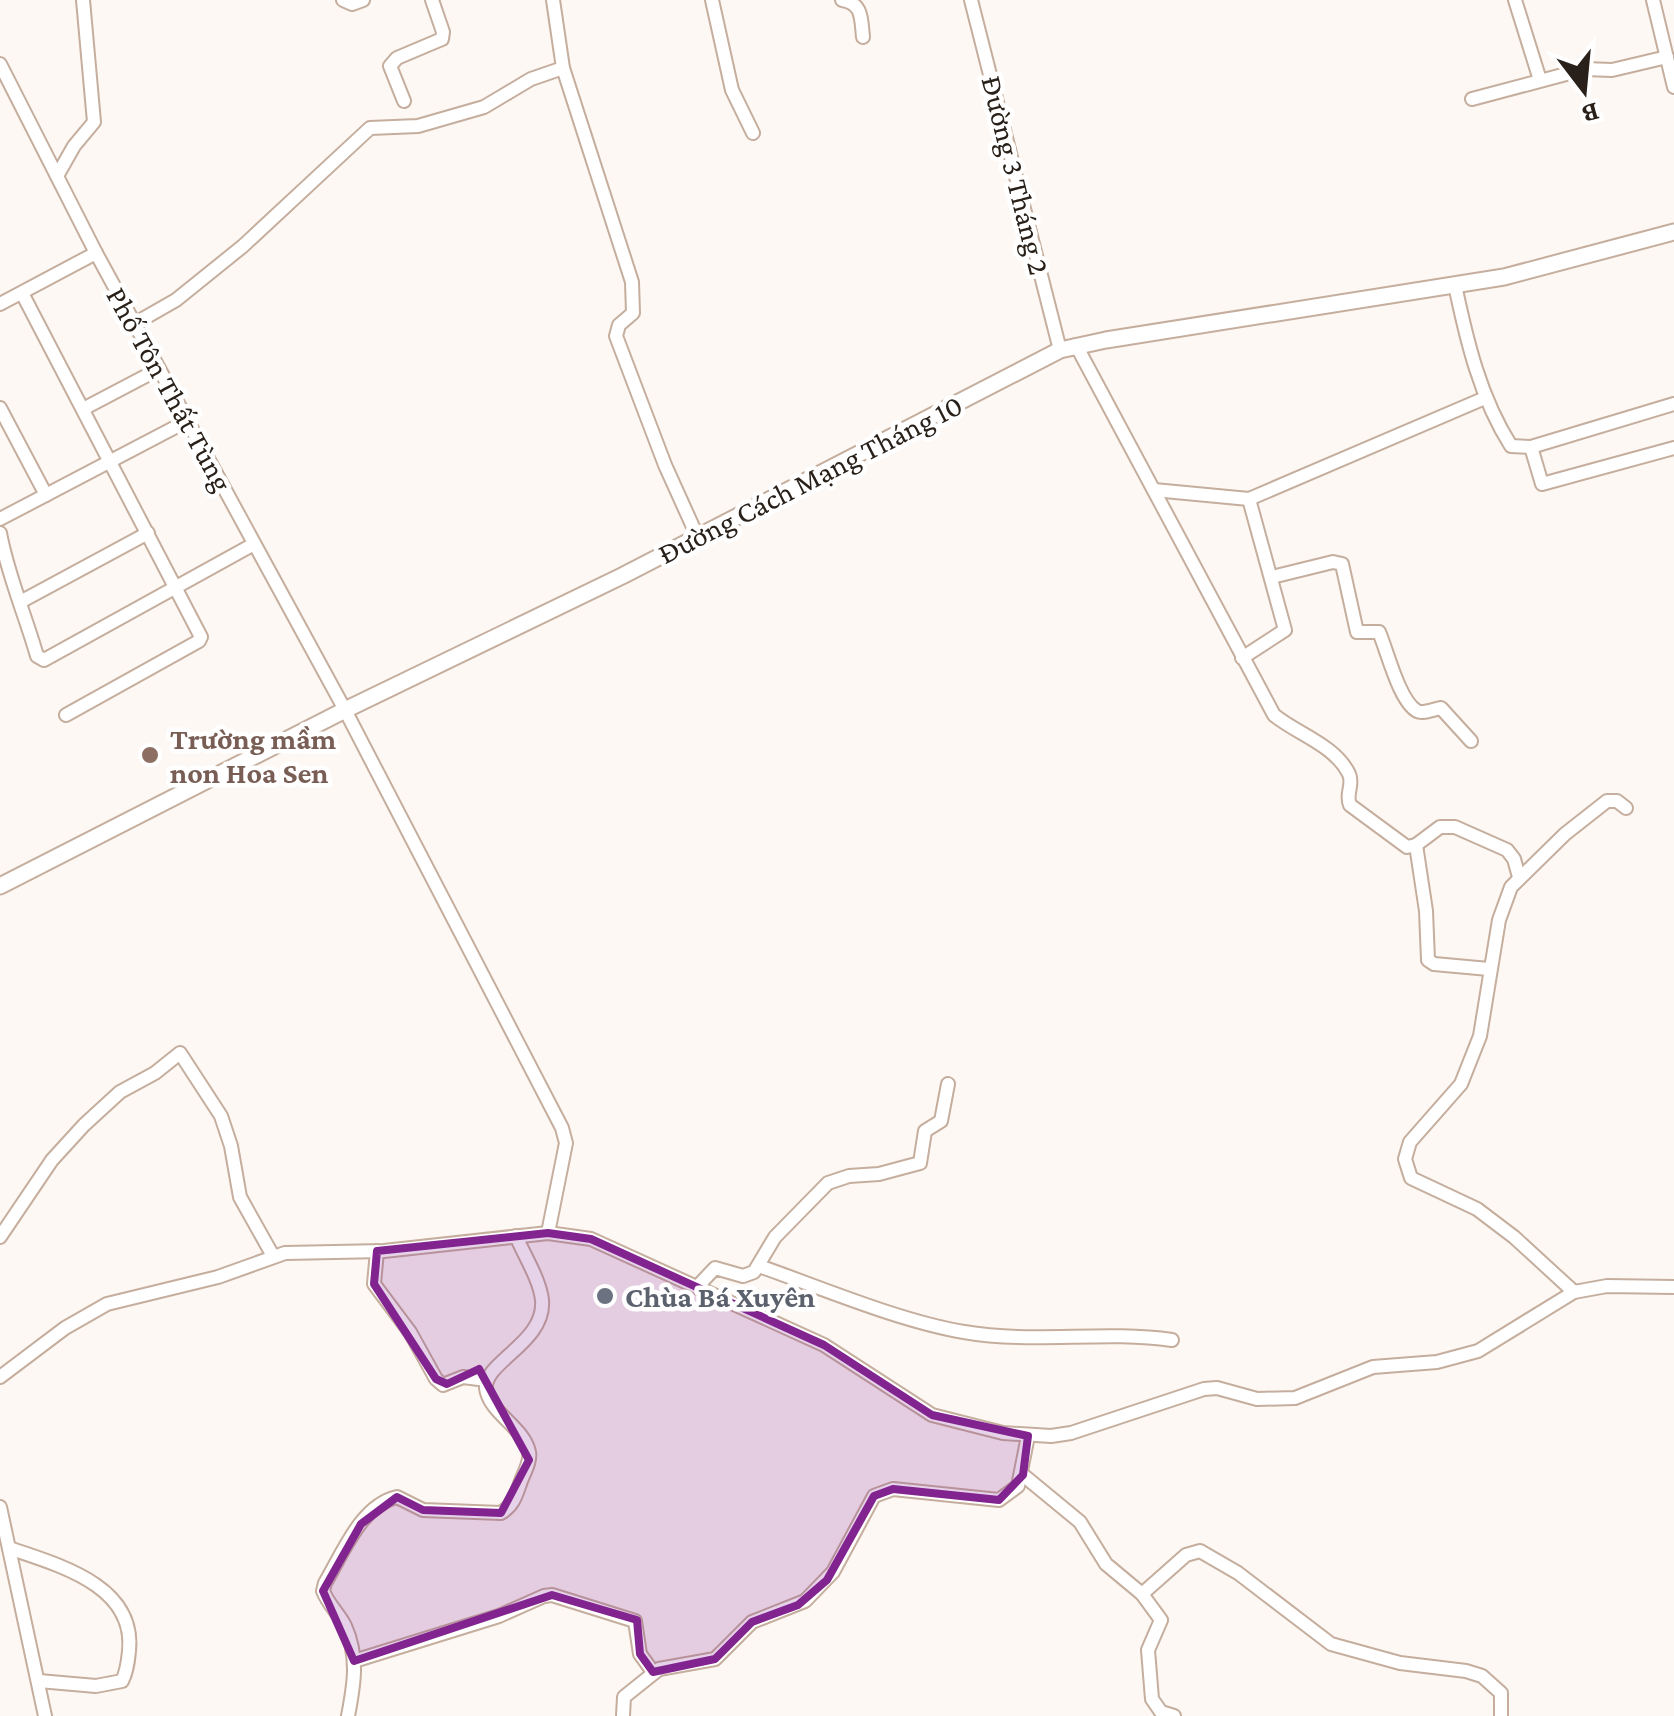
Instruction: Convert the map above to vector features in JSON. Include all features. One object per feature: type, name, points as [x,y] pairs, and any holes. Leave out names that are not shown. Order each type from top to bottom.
[{"type":"main road","name":"Đường Cách Mạng Tháng 10","points":[[0,886],[345,710],[698,538],[1068,347],[1455,286],[1534,271],[1674,232]]},
{"type":"street","points":[[57,176],[94,122],[83,0]]},
{"type":"street","points":[[343,0],[352,4],[363,0]]},
{"type":"street","points":[[404,101],[390,66],[397,58],[442,38],[432,0]]},
{"type":"street","points":[[553,0],[564,68],[632,282],[633,313],[619,325],[616,336],[698,538]]},
{"type":"street","points":[[712,0],[732,90],[753,134]]},
{"type":"street","points":[[842,0],[859,8],[863,37]]},
{"type":"street","name":"Đường 3 Tháng 2","points":[[971,0],[1068,347],[1154,490],[1274,715],[1319,743],[1348,772],[1350,805],[1404,845],[1416,845]]},
{"type":"street","points":[[1516,0],[1540,80]]},
{"type":"street","points":[[1654,0],[1674,86]]},
{"type":"street","points":[[1472,99],[1585,69],[1612,70],[1666,57]]},
{"type":"street","name":"Phố Tôn Thất Tùng","points":[[0,64],[96,253],[345,710],[562,1128],[566,1144],[548,1232]]},
{"type":"street","points":[[134,324],[176,300],[243,246],[370,128],[418,126],[484,107],[532,79],[564,68]]},
{"type":"street","points":[[0,304],[96,253]]},
{"type":"street","points":[[1455,286],[1467,344],[1485,398],[1510,446],[1531,446],[1674,404]]},
{"type":"street","points":[[22,293],[200,632],[199,641],[66,715]]},
{"type":"street","points":[[83,409],[159,369]]},
{"type":"street","points":[[1154,490],[1249,499],[1485,398]]},
{"type":"street","points":[[0,408],[46,495]]},
{"type":"street","points":[[3,514],[187,421]]},
{"type":"street","points":[[1531,446],[1542,484],[1674,448]]},
{"type":"street","points":[[1242,658],[1285,630],[1249,499]]},
{"type":"street","points":[[22,602],[148,533]]},
{"type":"street","points":[[0,534],[8,573],[22,602],[38,656],[48,659],[254,544]]},
{"type":"street","points":[[1272,577],[1334,562],[1342,564],[1357,632],[1379,632],[1394,677],[1416,710],[1441,708],[1471,741]]},
{"type":"street","points":[[1574,1292],[1477,1209],[1417,1182],[1405,1166],[1414,1135],[1454,1092],[1480,1036],[1489,969],[1501,912],[1511,887],[1565,834],[1607,801],[1618,801],[1626,808]]},
{"type":"street","points":[[1489,969],[1434,964],[1428,960],[1426,911],[1416,845],[1440,827],[1456,827],[1507,850],[1519,877]]},
{"type":"street","points":[[0,1237],[52,1160],[84,1125],[120,1092],[155,1073],[180,1053],[221,1116],[240,1198],[273,1256]]},
{"type":"street","points":[[698,1286],[715,1268],[749,1275],[759,1266],[775,1237],[828,1184],[848,1176],[879,1174],[920,1163],[925,1130],[942,1121],[948,1084]]},
{"type":"street","points":[[0,1377],[65,1328],[107,1304],[202,1282],[273,1256],[330,1250],[377,1251],[548,1232],[591,1239],[824,1345],[918,1409],[1003,1433],[1028,1436],[1071,1433],[1204,1389],[1218,1388],[1257,1400],[1275,1401],[1318,1391],[1372,1368],[1458,1358],[1497,1341],[1574,1292],[1607,1286],[1674,1287]]},
{"type":"street","points":[[487,1380],[527,1340],[542,1306],[516,1236]]},
{"type":"street","points":[[377,1251],[374,1284],[410,1332],[436,1379],[443,1384],[463,1376],[487,1380]]},
{"type":"street","points":[[759,1266],[964,1332],[1172,1340]]},
{"type":"street","points":[[348,1716],[355,1682],[354,1661],[343,1623],[323,1591],[325,1583],[360,1524],[378,1504],[397,1496],[424,1510],[492,1514],[514,1502],[529,1452],[490,1399],[487,1380]]},
{"type":"street","points":[[623,1716],[624,1697],[652,1672],[715,1659],[752,1622],[805,1600],[834,1572],[868,1503],[882,1491],[942,1493],[988,1501],[1010,1494],[1023,1476],[1028,1436]]},
{"type":"street","points":[[1023,1476],[1072,1514],[1106,1564],[1142,1594],[1162,1620],[1148,1650],[1152,1699],[1161,1712],[1174,1716]]},
{"type":"street","points":[[0,1506],[46,1716]]},
{"type":"street","points":[[9,1548],[78,1574],[120,1608],[130,1626],[130,1647],[122,1681],[96,1686],[39,1680]]},
{"type":"street","points":[[1142,1594],[1186,1555],[1200,1551],[1238,1573],[1344,1650],[1482,1676],[1501,1693],[1501,1716]]},
{"type":"street","points":[[354,1661],[552,1596],[635,1621],[640,1654],[652,1672]]},
{"type":"highlighted area","points":[[548,1233],[591,1239],[824,1345],[932,1415],[1028,1436],[1023,1475],[999,1500],[893,1489],[874,1496],[827,1580],[798,1605],[752,1622],[715,1659],[653,1672],[640,1654],[637,1620],[552,1595],[354,1661],[323,1591],[361,1524],[397,1497],[423,1510],[501,1513],[529,1460],[479,1369],[447,1384],[436,1379],[374,1284],[377,1251]]},
{"type":"place","name":"Trường mầm non Hoa Sen","points":[[150,755]]},
{"type":"place","name":"Chùa Bá Xuyên","points":[[605,1296]]}]
